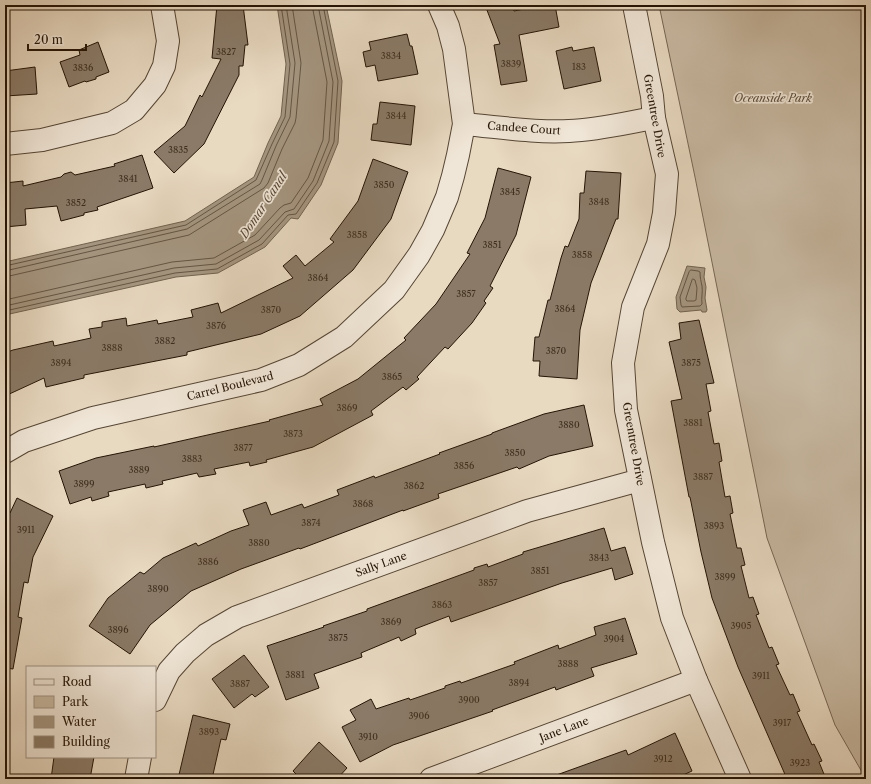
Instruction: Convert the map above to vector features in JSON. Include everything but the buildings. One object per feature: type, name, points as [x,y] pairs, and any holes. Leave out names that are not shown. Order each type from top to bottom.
[{"type":"street","points":[[5,144],[42,140],[112,123],[134,110],[155,85],[164,66],[168,41],[162,5]]},
{"type":"street","name":"Carrel Boulevard","points":[[5,452],[24,441],[93,418],[261,380],[300,365],[344,336],[394,290],[419,256],[433,230],[447,197],[464,124],[454,49],[448,26],[439,5]]},
{"type":"street","name":"Greentree Drive","points":[[634,5],[652,96],[654,118],[666,174],[664,213],[658,244],[633,307],[623,363],[626,410],[652,542],[672,618],[696,680],[740,779]]},
{"type":"street","name":"Candee Court","points":[[464,124],[547,132],[590,129],[654,118]]},
{"type":"street","name":"Sally Lane","points":[[156,698],[169,671],[185,652],[206,635],[237,617],[527,511],[640,480]]},
{"type":"street","name":"Jane Lane","points":[[431,779],[696,680]]},
{"type":"street","points":[[136,779],[140,758]]},
{"type":"green space","name":"Oceanside Park","points":[[659,5],[866,5],[866,779],[835,725],[767,538]]},
{"type":"water","name":"Domar Canal","points":[[277,5],[326,5],[342,81],[338,143],[321,185],[298,219],[291,218],[265,247],[218,273],[176,277],[5,315],[5,262],[185,221],[254,177],[281,116],[286,64]]},
{"type":"water","points":[[687,266],[705,268],[704,277],[706,287],[706,312],[702,312],[701,310],[680,312],[677,309],[676,297]]}]
